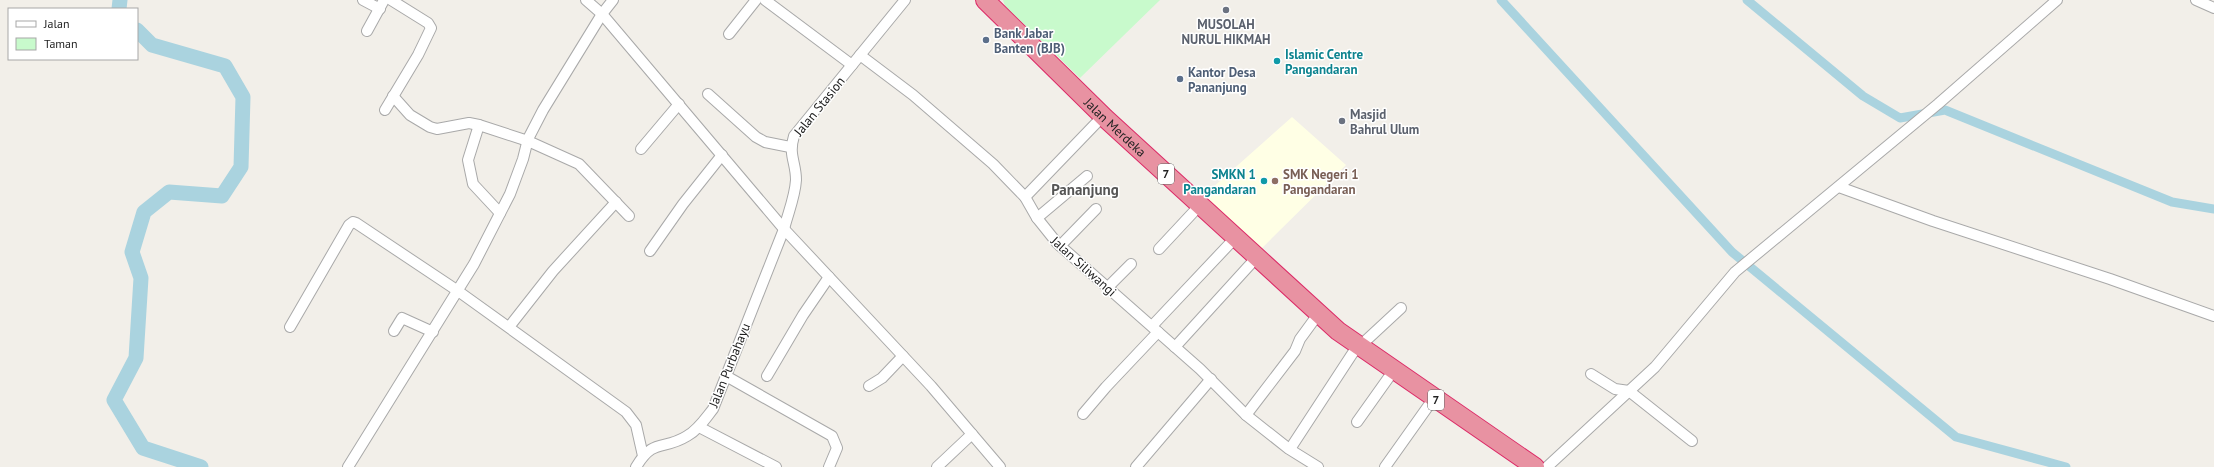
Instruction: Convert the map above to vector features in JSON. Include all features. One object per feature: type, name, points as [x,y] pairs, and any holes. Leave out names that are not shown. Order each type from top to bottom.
[{"type":"highway","name":"Jalan Merdeka","points":[[985,0],[998,6],[1103,116],[1338,331],[1359,345]]},
{"type":"highway","name":"7","points":[[1359,345],[1535,467]]},
{"type":"street","points":[[363,0],[382,4],[367,31]]},
{"type":"street","points":[[385,110],[418,55],[431,28],[428,23],[391,0]]},
{"type":"street","points":[[586,0],[602,14],[784,229],[903,356],[1000,467]]},
{"type":"street","points":[[348,467],[458,291],[500,213],[518,174],[528,142],[543,110],[602,14],[614,0]]},
{"type":"street","points":[[729,34],[756,0]]},
{"type":"street","points":[[765,0],[852,65]]},
{"type":"street","name":"Jalan Stasion","points":[[784,229],[795,189],[795,167],[790,154],[790,147],[794,136],[905,0]]},
{"type":"street","points":[[1547,467],[1655,367],[1735,272],[1753,255],[1920,120],[2057,0]]},
{"type":"street","points":[[2196,0],[2214,8]]},
{"type":"street","name":"Jalan Siliwangi","points":[[860,54],[913,95],[976,149],[1025,197],[1037,218],[1060,246],[1175,347],[1246,415],[1290,449],[1318,467]]},
{"type":"street","points":[[708,94],[756,138],[765,142],[790,147]]},
{"type":"street","points":[[393,96],[410,115],[430,127],[437,129],[469,123],[478,128],[528,142],[579,164],[629,216]]},
{"type":"street","points":[[641,149],[679,104]]},
{"type":"street","points":[[1025,197],[1103,116]]},
{"type":"street","points":[[478,128],[468,160],[473,184],[500,213]]},
{"type":"street","points":[[650,251],[683,204],[722,155]]},
{"type":"street","points":[[1037,218],[1086,176]]},
{"type":"street","points":[[1839,187],[2214,316]]},
{"type":"street","points":[[509,327],[553,271],[616,202]]},
{"type":"street","points":[[1159,249],[1200,205]]},
{"type":"street","points":[[1060,246],[1096,208]]},
{"type":"street","points":[[290,328],[349,225],[353,222],[458,291],[630,415],[636,425],[643,456]]},
{"type":"street","name":"Jalan Purbahayu","points":[[636,467],[643,456],[653,448],[686,437],[699,427],[713,409],[784,229]]},
{"type":"street","points":[[1083,414],[1236,237]]},
{"type":"street","points":[[1175,347],[1257,256]]},
{"type":"street","points":[[1108,287],[1131,264]]},
{"type":"street","points":[[767,376],[803,315],[829,277]]},
{"type":"street","points":[[1290,449],[1359,345],[1401,308]]},
{"type":"street","points":[[1246,415],[1295,351],[1300,338],[1319,313]]},
{"type":"street","points":[[394,331],[402,318],[432,332]]},
{"type":"street","points":[[870,386],[882,378],[903,356]]},
{"type":"street","points":[[1357,422],[1394,370]]},
{"type":"street","points":[[1591,374],[1615,389],[1629,391],[1692,441]]},
{"type":"street","points":[[726,376],[832,436],[836,448],[829,467]]},
{"type":"street","points":[[1136,467],[1211,380]]},
{"type":"street","points":[[1385,467],[1434,398]]},
{"type":"street","points":[[699,427],[776,467]]},
{"type":"street","points":[[937,467],[972,434]]},
{"type":"shaded area","name":"SMK Negeri 1 Pangandaran","points":[[1292,117],[1346,165],[1260,250],[1202,197]]},
{"type":"green space","points":[[1003,0],[1160,0],[1080,78],[1005,6]]},
{"type":"waterway","points":[[119,8],[120,0]]},
{"type":"waterway","points":[[1501,0],[1732,252],[1956,437],[2066,467]]},
{"type":"waterway","points":[[1747,0],[1863,96],[1900,118],[1945,110],[2172,202],[2214,209]]},
{"type":"waterway","points":[[138,31],[152,45],[225,66],[243,97],[241,167],[222,196],[169,192],[144,212],[132,252],[141,278],[136,358],[114,400],[143,448],[201,467]]},
{"type":"place","name":"MUSOLAH NURUL HIKMAH","points":[[1226,10]]},
{"type":"place","name":"Bank Jabar Banten (BJB)","points":[[986,40]]},
{"type":"place","name":"Islamic Centre Pangandaran","points":[[1277,61]]},
{"type":"place","name":"Kantor Desa Pananjung","points":[[1180,79]]},
{"type":"place","name":"Masjid Bahrul Ulum","points":[[1342,121]]},
{"type":"place","name":"SMKN 1 Pangandaran","points":[[1264,181]]},
{"type":"place","name":"SMK Negeri 1 Pangandaran","points":[[1275,181]]},
{"type":"district","name":"Pananjung","points":[[1085,190]]}]
